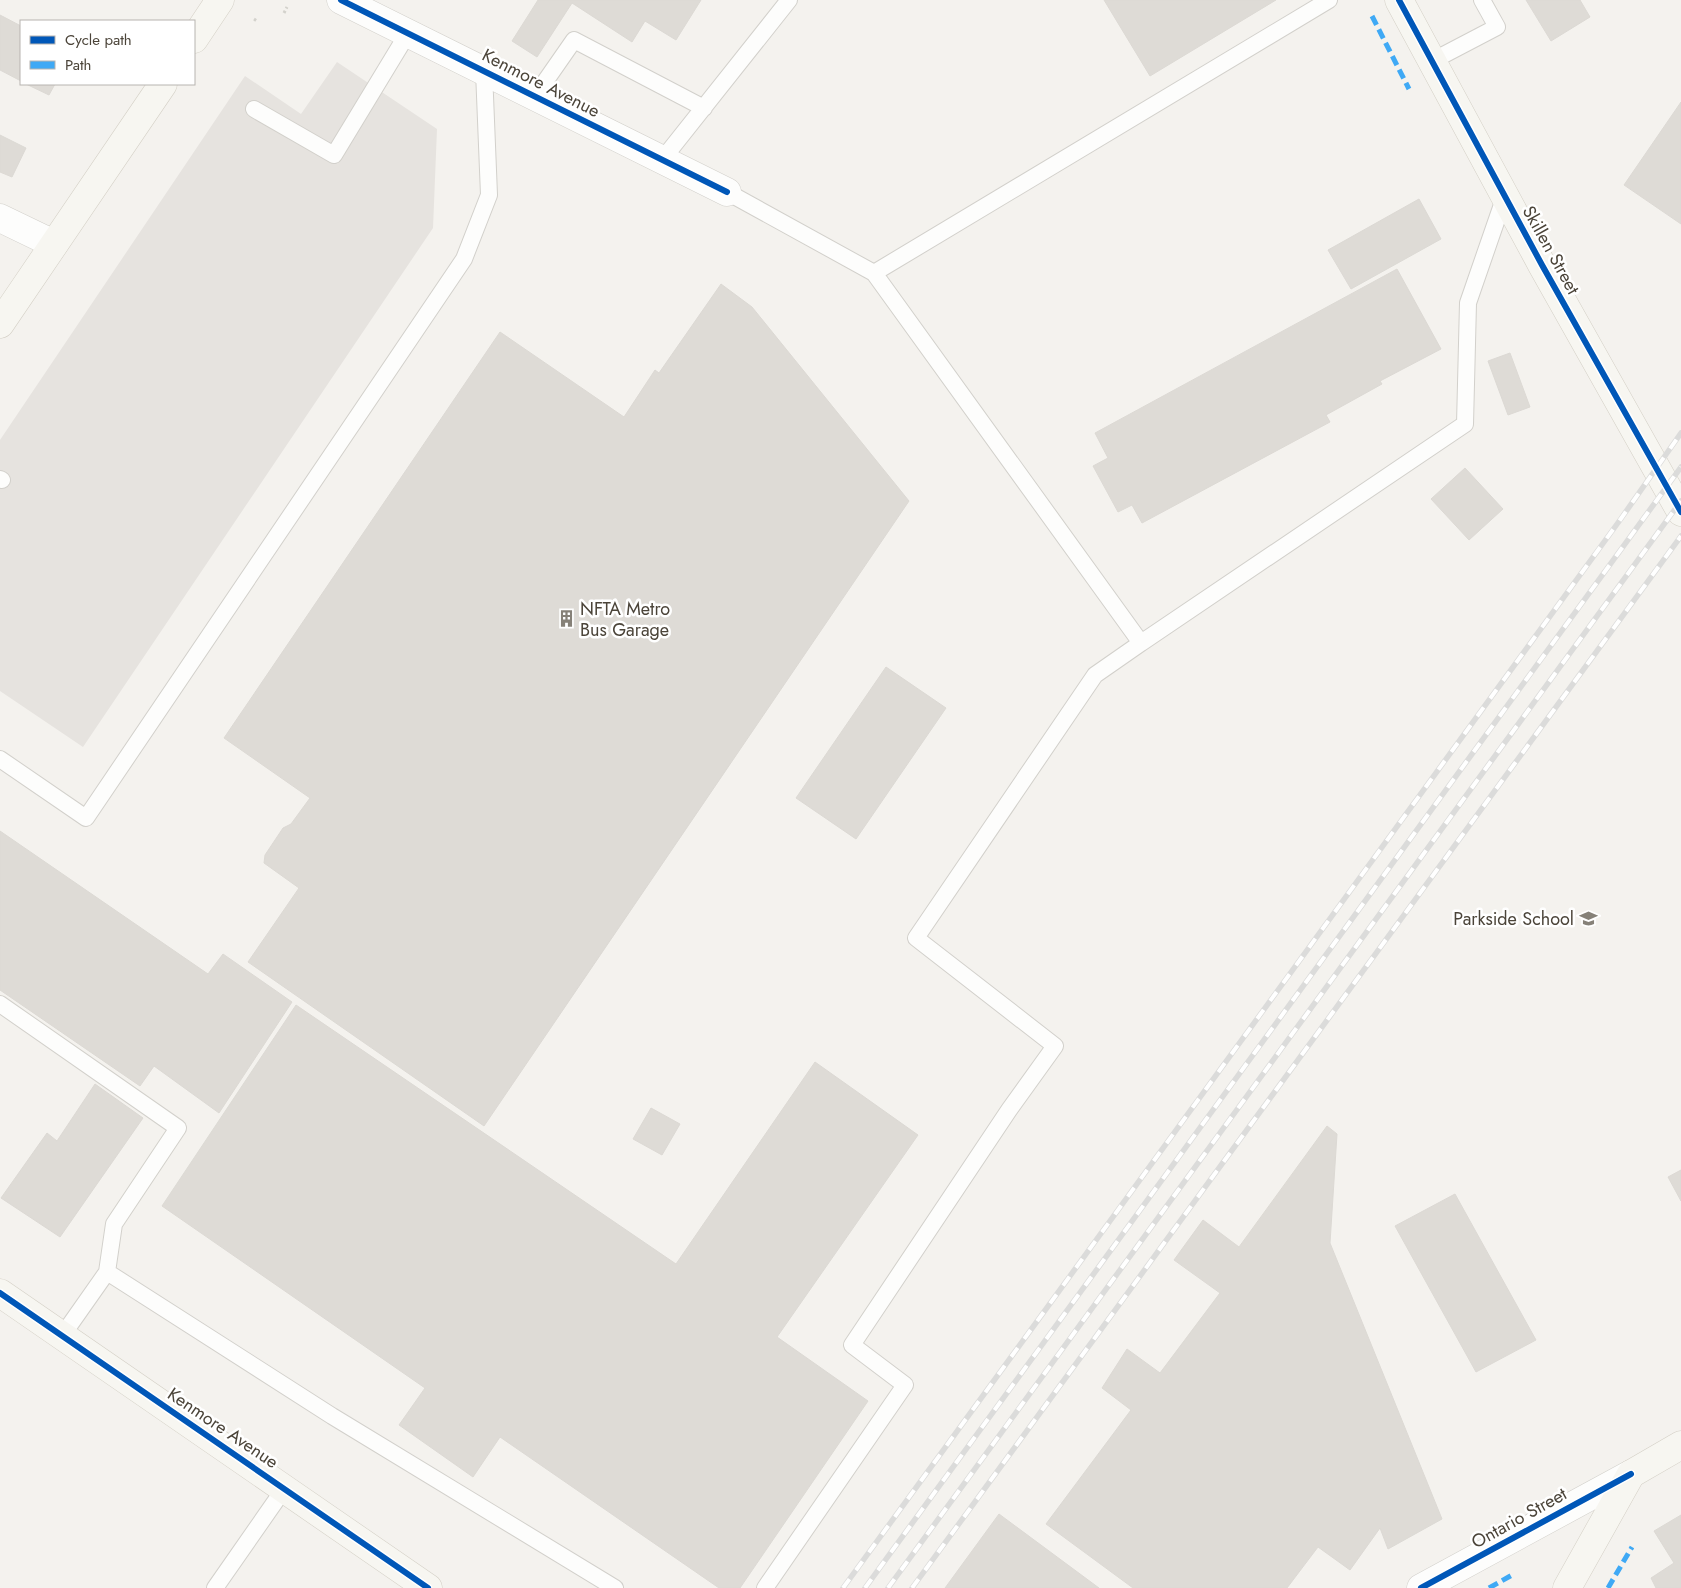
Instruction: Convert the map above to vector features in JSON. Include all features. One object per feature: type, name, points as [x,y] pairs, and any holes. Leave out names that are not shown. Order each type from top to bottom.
[{"type":"street","points":[[195,37],[220,0]]},
{"type":"street","name":"Kenmore Avenue","points":[[341,0],[727,192]]},
{"type":"street","name":"Skillen Street","points":[[1399,0],[1504,196],[1681,512]]},
{"type":"street","points":[[0,324],[162,85]]},
{"type":"street","points":[[0,218],[54,244]]},
{"type":"street","name":"Kenmore Avenue","points":[[0,1294],[428,1588]]},
{"type":"street","name":"Ontario Street","points":[[1421,1588],[1681,1445]]},
{"type":"street","points":[[1567,1588],[1631,1474]]},
{"type":"lane","points":[[662,160],[789,0]]},
{"type":"lane","points":[[874,273],[1329,0]]},
{"type":"lane","points":[[1432,61],[1497,27],[1482,0]]},
{"type":"lane","points":[[254,109],[334,155],[408,33]]},
{"type":"lane","points":[[535,96],[574,40],[704,108]]},
{"type":"lane","points":[[0,759],[86,818],[464,259],[489,195],[484,71]]},
{"type":"lane","points":[[727,192],[874,273],[1141,643]]},
{"type":"lane","points":[[765,1588],[905,1385],[852,1345],[1008,1110],[1055,1046],[916,938],[1095,675],[1465,424],[1468,303],[1504,196]]},
{"type":"lane","points":[[0,1004],[178,1128],[114,1224],[107,1272],[62,1336]]},
{"type":"lane","points":[[107,1272],[332,1416],[615,1588]]},
{"type":"lane","points":[[214,1588],[284,1489]]},
{"type":"path","points":[[284,13],[287,7]]},
{"type":"shaded area","points":[[337,62],[437,129],[433,228],[83,747],[0,691],[0,440],[245,76],[301,114]]},
{"type":"building","points":[[538,0],[701,0],[676,40],[645,21],[632,42],[572,3],[537,57],[512,41]]},
{"type":"building","points":[[1104,0],[1276,0],[1150,76]]},
{"type":"building","points":[[1526,0],[1580,0],[1590,17],[1551,41]]},
{"type":"building","points":[[0,15],[20,25],[20,80],[0,70]]},
{"type":"building","points":[[28,85],[54,85],[49,95]]},
{"type":"building","points":[[1681,102],[1681,224],[1624,185]]},
{"type":"building","points":[[0,135],[26,148],[12,177],[0,172]]},
{"type":"building","points":[[1419,199],[1441,239],[1351,289],[1328,250]]},
{"type":"building","points":[[1397,269],[1441,349],[1380,381],[1382,384],[1326,415],[1330,422],[1142,523],[1132,505],[1118,512],[1093,466],[1108,458],[1095,433]]},
{"type":"building","name":"NFTA Metro Bus Garage","points":[[721,284],[752,307],[909,501],[484,1126],[248,962],[299,888],[264,863],[265,855],[283,828],[291,824],[310,798],[224,738],[500,332],[624,417],[655,370],[659,373]]},
{"type":"building","points":[[1510,353],[1530,407],[1508,415],[1488,361]]},
{"type":"building","points":[[1465,468],[1503,509],[1469,540],[1431,499]]},
{"type":"building","points":[[886,667],[946,708],[856,839],[796,798]]},
{"type":"building","points":[[0,831],[208,974],[223,954],[292,1002],[219,1113],[154,1066],[140,1086],[0,990]]},
{"type":"building","points":[[296,1005],[676,1264],[815,1062],[918,1135],[777,1337],[868,1401],[740,1588],[719,1588],[500,1437],[473,1477],[399,1425],[425,1388],[162,1206]]},
{"type":"building","points":[[95,1084],[143,1118],[60,1237],[1,1198],[47,1133],[57,1141]]},
{"type":"building","points":[[651,1108],[680,1124],[662,1155],[633,1139]]},
{"type":"building","points":[[1327,1126],[1337,1134],[1330,1243],[1442,1519],[1388,1549],[1380,1528],[1350,1570],[1318,1547],[1287,1588],[1133,1588],[1046,1524],[1131,1410],[1102,1388],[1127,1349],[1160,1373],[1220,1293],[1174,1260],[1203,1220],[1239,1247]]},
{"type":"building","points":[[1681,1170],[1681,1201],[1668,1177]]},
{"type":"building","points":[[1455,1194],[1536,1340],[1476,1372],[1395,1226]]},
{"type":"building","points":[[999,1514],[1099,1588],[945,1588]]},
{"type":"building","points":[[1681,1515],[1681,1588],[1656,1588],[1651,1578],[1674,1563],[1654,1531]]},
{"type":"railway","points":[[843,1588],[1620,520],[1681,433]]},
{"type":"railway","points":[[865,1588],[1681,467]]},
{"type":"railway","points":[[888,1588],[1681,501]]},
{"type":"railway","points":[[912,1588],[1681,536]]},
{"type":"marked path","points":[[1372,16],[1409,89]]},
{"type":"marked path","points":[[1608,1588],[1632,1547]]},
{"type":"marked path","points":[[1489,1588],[1512,1575]]},
{"type":"cycle path","points":[[341,0],[727,192]]},
{"type":"cycle path","points":[[1399,0],[1542,265],[1681,512]]},
{"type":"cycle path","points":[[0,1293],[428,1588]]},
{"type":"cycle path","points":[[1421,1588],[1631,1474]]},
{"type":"place","name":"NFTA Metro Bus Garage","points":[[566,619]]},
{"type":"place","name":"Parkside School","points":[[1588,919]]}]
